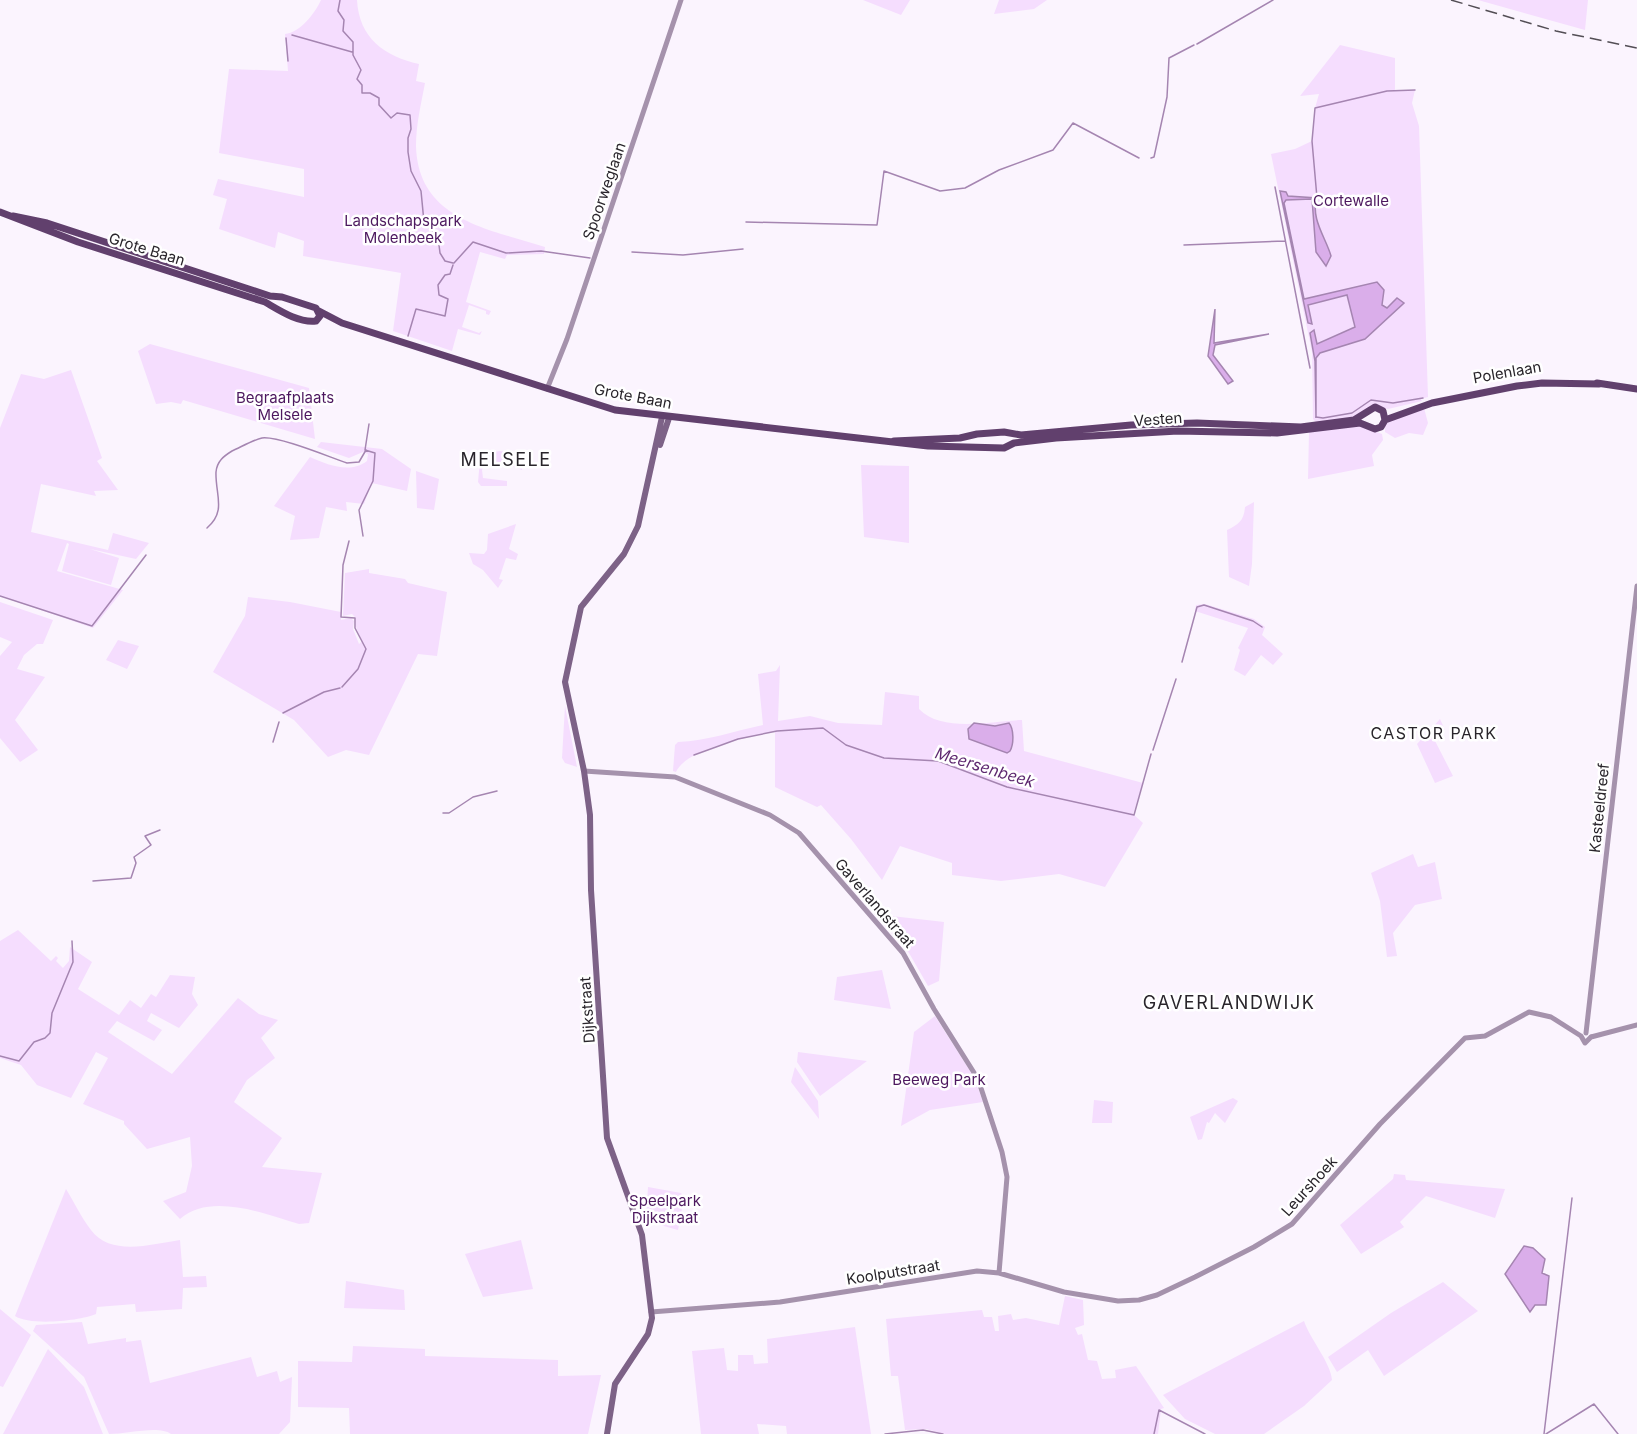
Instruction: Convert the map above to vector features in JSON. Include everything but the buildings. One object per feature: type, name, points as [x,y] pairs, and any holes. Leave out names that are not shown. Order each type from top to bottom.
[{"type":"main road","name":"Grote Baan","points":[[0,212],[78,242],[266,302],[310,322],[318,320],[342,323]]},
{"type":"main road","name":"Grote Baan","points":[[12,216],[46,223],[282,297],[319,311],[342,323],[615,410],[894,441]]},
{"type":"main road","points":[[273,307],[272,302],[276,297]]},
{"type":"main road","points":[[318,320],[319,311]]},
{"type":"main road","name":"Polenlaan","points":[[1385,420],[1432,403],[1542,383],[1599,384],[1637,389]]},
{"type":"main road","points":[[1383,411],[1385,420],[1381,427],[1375,429],[1365,424],[1363,416],[1371,407],[1383,411],[1432,403]]},
{"type":"main road","name":"Vesten","points":[[925,443],[999,433],[1197,423],[1293,426],[1354,420],[1363,416]]},
{"type":"main road","name":"Dijkstraat","points":[[651,1312],[642,1235],[607,1138],[591,890],[590,815],[585,771],[567,702],[566,672],[578,614],[588,595],[624,554],[635,535],[665,417]]},
{"type":"main road","name":"Vesten","points":[[894,441],[964,446],[971,449],[1004,448],[1014,443],[1178,431],[1277,434],[1365,424]]},
{"type":"main road","points":[[1013,434],[1014,443]]},
{"type":"main road","points":[[964,437],[964,446]]},
{"type":"main road","points":[[607,1434],[615,1384],[648,1334],[651,1312]]},
{"type":"street","name":"Spoorweglaan","points":[[547,389],[570,330],[681,0]]},
{"type":"street","name":"Kasteeldreef","points":[[1586,1035],[1637,586]]},
{"type":"street","name":"Gaverlandstraat","points":[[585,771],[675,777],[781,821],[799,833],[884,929],[909,961],[934,1009],[983,1090],[1002,1152],[1006,1177],[999,1273]]},
{"type":"street","name":"Leurshoek","points":[[1135,1300],[1156,1295],[1287,1228],[1380,1124],[1465,1038],[1485,1036],[1529,1012],[1551,1017],[1586,1035]]},
{"type":"street","points":[[1586,1035],[1637,1025]]},
{"type":"street","name":"Koolputstraat","points":[[651,1312],[780,1302],[977,1271],[999,1273],[1077,1295],[1118,1301],[1135,1300]]},
{"type":"green space","name":"Landschapspark Molenbeek","points":[[321,0],[357,0],[359,13],[368,35],[395,56],[419,64],[416,81],[425,83],[416,138],[420,171],[429,190],[443,206],[460,218],[480,227],[545,247],[544,254],[507,255],[505,259],[480,252],[466,302],[491,311],[489,315],[486,311],[469,305],[462,327],[479,333],[482,331],[480,335],[458,329],[452,351],[393,331],[401,273],[303,256],[304,241],[278,232],[275,248],[219,229],[227,199],[213,195],[218,179],[304,197],[304,169],[219,153],[229,69],[288,71],[285,34],[301,26],[315,11]]},
{"type":"green space","points":[[863,0],[910,0],[901,15]]},
{"type":"green space","points":[[999,0],[1047,0],[1034,9],[994,14]]},
{"type":"green space","points":[[1478,0],[1588,0],[1585,30]]},
{"type":"green space","name":"Cortewalle","points":[[1340,45],[1395,58],[1395,91],[1415,90],[1412,103],[1419,126],[1428,397],[1421,399],[1422,401],[1388,409],[1371,405],[1359,417],[1318,424],[1313,419],[1312,352],[1271,154],[1295,149],[1312,141],[1315,108],[1319,94],[1300,96]]},
{"type":"green space","name":"Begraafplaats Melsele","points":[[150,344],[309,388],[315,439],[183,400],[181,404],[171,402],[156,404],[138,351]]},
{"type":"green space","points":[[71,370],[102,458],[97,461],[118,490],[94,491],[96,496],[41,484],[31,532],[108,550],[113,533],[149,543],[136,559],[90,549],[119,558],[111,585],[62,571],[69,544],[67,543],[57,571],[123,590],[93,628],[0,596],[0,428],[21,374],[44,379]]},
{"type":"green space","points":[[1424,408],[1428,423],[1423,435],[1409,433],[1395,438],[1385,432],[1385,423]]},
{"type":"green space","points":[[1359,425],[1382,434],[1383,440],[1372,455],[1374,466],[1308,479],[1309,432]]},
{"type":"green space","points":[[321,442],[382,449],[411,469],[407,491],[372,483],[364,504],[346,502],[347,511],[326,507],[319,538],[290,540],[295,516],[274,506],[310,457],[346,468],[367,461],[368,454],[363,452],[349,458],[317,447]]},
{"type":"green space","points":[[500,451],[524,454],[522,470],[499,462],[486,461],[482,470],[483,478],[507,481],[507,486],[481,486],[478,482],[480,460],[487,453]]},
{"type":"green space","points":[[861,465],[909,466],[909,543],[864,537]]},
{"type":"green space","points":[[416,471],[439,479],[434,510],[417,508]]},
{"type":"green space","points":[[1254,502],[1249,586],[1229,577],[1227,530],[1240,522],[1245,507]]},
{"type":"green space","points":[[516,524],[509,549],[518,554],[516,560],[506,558],[499,579],[503,580],[498,588],[483,570],[473,564],[469,553],[484,554],[487,550],[488,534]]},
{"type":"green space","points":[[369,569],[369,573],[405,579],[408,583],[447,592],[437,656],[418,654],[369,755],[346,750],[328,757],[294,720],[213,672],[245,616],[248,597],[341,612],[341,620],[351,618],[354,621],[353,629],[359,644],[362,641],[356,627],[355,617],[352,614],[343,616],[345,573]]},
{"type":"green space","points":[[0,602],[53,620],[43,644],[37,644],[24,655],[17,669],[45,677],[15,720],[38,750],[20,762],[0,738],[0,656],[12,642],[0,637]]},
{"type":"green space","points":[[1205,604],[1254,619],[1265,627],[1262,635],[1283,654],[1273,665],[1261,655],[1245,676],[1234,670],[1240,650],[1238,648],[1248,628],[1195,611],[1196,605]]},
{"type":"green space","points":[[118,640],[139,646],[127,669],[106,660]]},
{"type":"green space","points":[[780,665],[778,721],[810,716],[838,723],[882,725],[885,692],[919,696],[919,709],[940,721],[967,724],[1022,720],[1024,751],[1143,783],[1133,814],[1143,823],[1105,887],[1059,874],[1001,881],[952,875],[952,863],[900,846],[882,880],[851,839],[821,805],[817,807],[775,787],[775,731],[706,750],[682,764],[676,772],[673,771],[675,745],[678,742],[710,738],[763,725],[758,674],[776,671]]},
{"type":"green space","points":[[565,706],[577,767],[565,763],[562,758]]},
{"type":"green space","points":[[1440,719],[1445,730],[1433,737],[1453,776],[1435,783],[1417,744]]},
{"type":"green space","points":[[1413,854],[1418,867],[1435,862],[1442,899],[1415,905],[1393,933],[1397,956],[1387,957],[1380,901],[1371,873]]},
{"type":"green space","points":[[883,915],[944,922],[939,981],[928,986],[909,953],[878,918]]},
{"type":"green space","points":[[18,930],[51,961],[56,956],[58,958],[56,961],[63,968],[69,961],[70,947],[92,962],[78,989],[119,1015],[130,1000],[141,1008],[151,994],[156,997],[170,975],[195,977],[192,994],[198,1005],[179,1028],[151,1013],[147,1021],[162,1030],[154,1041],[117,1021],[108,1032],[172,1074],[238,998],[259,1014],[278,1020],[261,1038],[275,1058],[247,1080],[234,1102],[282,1138],[262,1167],[322,1173],[309,1223],[299,1224],[255,1211],[222,1206],[192,1211],[180,1219],[163,1201],[186,1192],[192,1166],[190,1137],[147,1149],[124,1124],[124,1121],[83,1104],[108,1058],[96,1052],[71,1098],[37,1085],[21,1065],[0,1058],[0,941]]},
{"type":"green space","points":[[882,970],[891,1009],[834,1000],[837,977]]},
{"type":"green space","name":"Beeweg Park","points":[[935,1016],[974,1077],[983,1102],[930,1110],[901,1126],[914,1032]]},
{"type":"green space","points":[[798,1052],[867,1061],[820,1096],[797,1062]]},
{"type":"green space","points":[[795,1067],[818,1101],[819,1119],[791,1082]]},
{"type":"green space","points":[[1233,1098],[1238,1101],[1225,1123],[1215,1113],[1209,1123],[1207,1122],[1202,1139],[1198,1140],[1190,1117]]},
{"type":"green space","points":[[1094,1100],[1113,1102],[1112,1123],[1092,1123]]},
{"type":"green space","points":[[1394,1174],[1405,1175],[1406,1180],[1505,1189],[1495,1218],[1426,1196],[1400,1222],[1404,1227],[1361,1254],[1340,1225],[1393,1179]]},
{"type":"green space","name":"Speelpark Dijkstraat","points":[[648,1187],[681,1193],[684,1198],[678,1230],[646,1221]]},
{"type":"green space","points":[[66,1189],[91,1230],[109,1244],[132,1247],[180,1240],[183,1277],[206,1276],[207,1287],[183,1288],[182,1309],[136,1312],[135,1304],[97,1307],[96,1314],[89,1317],[43,1322],[15,1316]]},
{"type":"green space","points":[[521,1240],[533,1289],[483,1297],[465,1254]]},
{"type":"green space","points":[[346,1281],[404,1290],[405,1310],[344,1308]]},
{"type":"green space","points":[[1443,1282],[1478,1311],[1384,1376],[1368,1350],[1337,1372],[1328,1357],[1391,1313]]},
{"type":"green space","points":[[1065,1296],[1083,1300],[1084,1325],[1075,1328],[1078,1335],[1082,1334],[1088,1360],[1097,1361],[1102,1379],[1116,1378],[1115,1370],[1136,1366],[1164,1408],[1161,1409],[1158,1434],[945,1434],[926,1429],[905,1430],[898,1376],[891,1376],[886,1319],[982,1310],[984,1317],[992,1317],[995,1331],[999,1331],[998,1316],[1011,1314],[1013,1320],[1026,1318],[1059,1325]]},
{"type":"green space","points":[[0,1309],[31,1335],[3,1387],[0,1386]]},
{"type":"green space","points":[[1304,1321],[1328,1366],[1332,1380],[1304,1406],[1264,1434],[1215,1434],[1185,1419],[1163,1395]]},
{"type":"green space","points":[[82,1322],[88,1344],[126,1338],[126,1342],[141,1340],[150,1383],[251,1357],[257,1377],[277,1371],[280,1382],[292,1377],[290,1422],[279,1434],[171,1434],[166,1431],[151,1430],[109,1434],[84,1377],[33,1331],[36,1325]]},
{"type":"green space","points":[[855,1327],[871,1434],[787,1434],[786,1426],[757,1424],[759,1434],[701,1434],[692,1351],[724,1348],[727,1370],[738,1371],[738,1355],[753,1355],[754,1364],[768,1363],[767,1339]]},
{"type":"green space","points":[[353,1346],[425,1349],[425,1356],[558,1360],[558,1376],[601,1375],[588,1434],[350,1434],[349,1408],[298,1407],[298,1361],[352,1362]]},
{"type":"green space","points":[[48,1349],[84,1387],[103,1434],[3,1434]]},
{"type":"shaded area","points":[[1280,191],[1286,192],[1288,196],[1317,198],[1315,205],[1317,220],[1331,256],[1326,266],[1316,252],[1312,199],[1286,200],[1284,203],[1304,299],[1377,282],[1384,290],[1382,305],[1387,308],[1397,298],[1404,303],[1365,339],[1320,353],[1316,358],[1316,418],[1315,361],[1310,333],[1314,330],[1317,344],[1355,327],[1347,295],[1308,305],[1312,324],[1308,323]]},
{"type":"shaded area","points":[[1215,309],[1214,343],[1269,334],[1215,345],[1213,355],[1233,381],[1228,384],[1208,356]]},
{"type":"shaded area","points":[[974,723],[995,726],[1009,723],[1013,737],[1010,751],[1007,753],[969,739],[968,729]]},
{"type":"shaded area","points":[[1524,1246],[1533,1248],[1545,1259],[1542,1273],[1549,1276],[1546,1305],[1535,1305],[1530,1312],[1505,1274]]},
{"type":"waterway","points":[[340,0],[338,11],[344,20],[343,31],[353,42],[353,55],[361,70],[357,79],[362,85],[362,93],[370,93],[379,98],[379,105],[391,118],[397,113],[410,115],[408,152],[411,171],[421,191],[424,222],[438,237],[440,253],[445,261],[453,263]]},
{"type":"waterway","points":[[1197,44],[1273,0]]},
{"type":"waterway","points":[[292,35],[352,52]]},
{"type":"waterway","points":[[286,38],[288,61]]},
{"type":"waterway","points":[[1151,158],[1154,157],[1167,97],[1169,58],[1194,45]]},
{"type":"waterway","points":[[1317,198],[1312,141],[1315,108],[1387,91],[1415,90]]},
{"type":"waterway","points":[[746,222],[877,225],[884,171],[940,191],[965,188],[999,170],[1053,150],[1073,123],[1139,158]]},
{"type":"waterway","points":[[1275,187],[1310,368]]},
{"type":"waterway","points":[[1184,245],[1285,241]]},
{"type":"waterway","points":[[454,263],[473,242],[506,253],[541,251],[590,258]]},
{"type":"waterway","points":[[632,252],[683,255],[743,249]]},
{"type":"waterway","points":[[408,336],[416,309],[445,316],[448,299],[439,295],[438,285],[445,275],[450,274],[453,265]]},
{"type":"waterway","points":[[1316,417],[1352,413],[1371,400],[1393,403],[1423,398]]},
{"type":"waterway","points":[[363,536],[359,510],[373,481],[375,453],[365,450],[369,424]]},
{"type":"waterway","points":[[207,528],[217,515],[219,502],[217,468],[221,459],[232,451],[258,439],[270,438],[292,443],[347,463],[359,462],[366,450]]},
{"type":"waterway","points":[[342,687],[358,669],[366,649],[355,628],[355,618],[341,617],[343,565],[349,541]]},
{"type":"waterway","points":[[0,596],[92,626],[146,555]]},
{"type":"waterway","points":[[1182,662],[1197,607],[1204,605],[1253,621],[1262,627]]},
{"type":"waterway","points":[[1153,750],[1176,679]]},
{"type":"waterway","points":[[283,713],[324,692],[340,688]]},
{"type":"waterway","points":[[273,742],[279,722]]},
{"type":"waterway","name":"Meersenbeek","points":[[694,755],[738,739],[777,731],[823,728],[846,745],[884,758],[938,761],[1007,787],[1134,815],[1151,754]]},
{"type":"waterway","name":"Meersenbeek","points":[[443,813],[449,813],[473,797],[497,791]]},
{"type":"waterway","points":[[93,881],[131,878],[136,863],[134,857],[151,845],[145,836],[160,830]]},
{"type":"waterway","points":[[0,1056],[19,1061],[34,1042],[45,1038],[50,1033],[52,1013],[73,962],[72,941]]},
{"type":"waterway","points":[[1544,1434],[1572,1198]]},
{"type":"waterway","points":[[1546,1434],[1594,1404],[1618,1434]]},
{"type":"waterway","points":[[1154,1434],[1159,1410],[1205,1434]]},
{"type":"waterway","points":[[885,1434],[923,1430],[943,1434]]},
{"type":"railway","points":[[1451,0],[1556,31],[1637,48]]},
{"type":"district","name":"MELSELE","points":[[506,459]]},
{"type":"district","name":"CASTOR PARK","points":[[1434,733]]},
{"type":"district","name":"GAVERLANDWIJK","points":[[1229,1002]]}]
